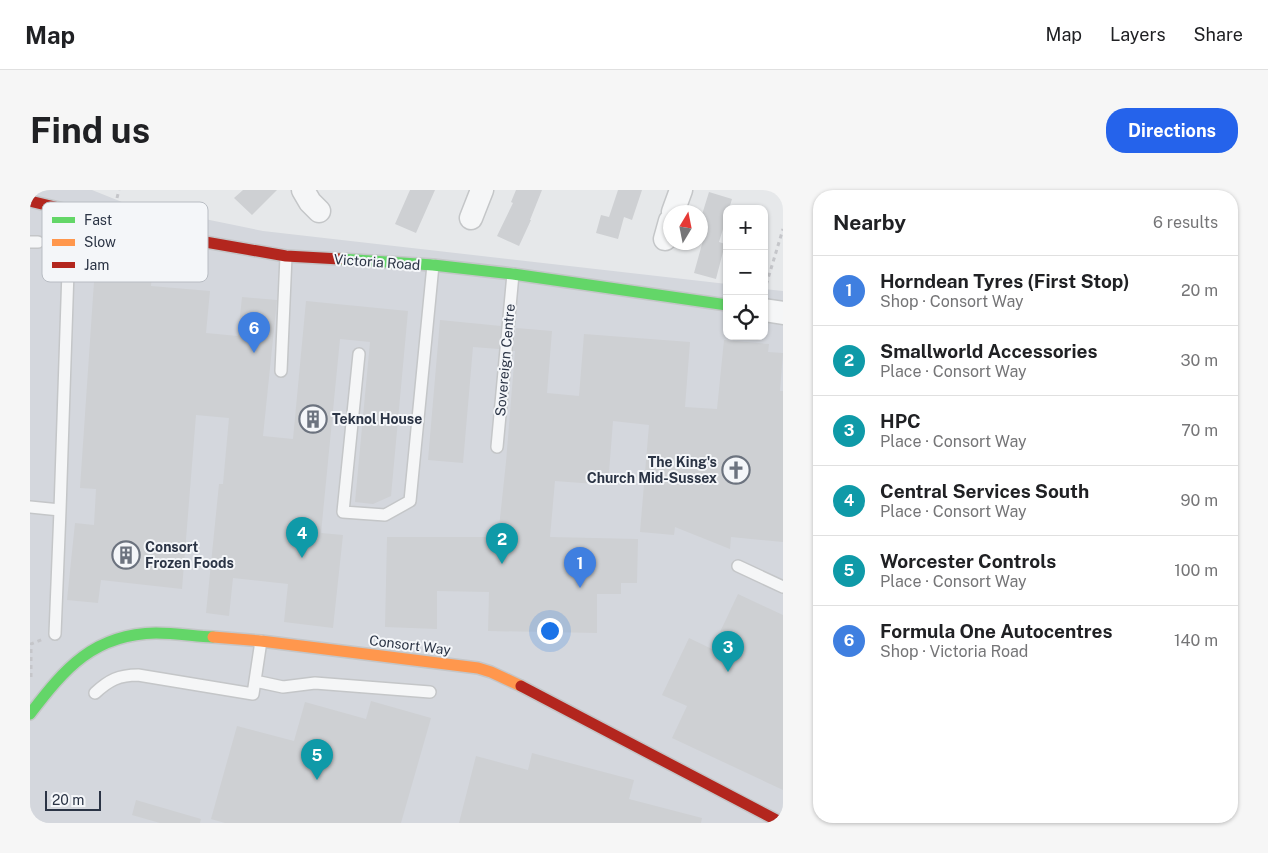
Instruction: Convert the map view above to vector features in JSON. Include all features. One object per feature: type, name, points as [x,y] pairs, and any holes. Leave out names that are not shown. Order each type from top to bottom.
[{"type":"street","points":[[303,190],[310,202],[319,211]]},
{"type":"street","points":[[471,218],[482,190]]},
{"type":"street","points":[[675,205],[680,190]]},
{"type":"street","name":"Victoria Road","points":[[208,242],[286,256],[433,265],[513,274],[723,303]]},
{"type":"street","points":[[768,311],[783,313]]},
{"type":"street","name":"Consort Way","points":[[30,714],[50,687],[73,663],[85,654],[112,639],[141,632],[262,642],[478,668],[491,672],[782,823]]},
{"type":"lane","points":[[281,371],[286,256]]},
{"type":"lane","points":[[359,354],[343,512],[385,515],[410,501],[433,265]]},
{"type":"lane","name":"Sovereign Centre","points":[[497,447],[513,274]]},
{"type":"lane","points":[[55,634],[68,282]]},
{"type":"lane","points":[[30,508],[60,510]]},
{"type":"lane","points":[[738,566],[783,587]]},
{"type":"lane","points":[[95,693],[105,684],[118,677],[128,675],[253,694],[262,642]]},
{"type":"lane","points":[[255,681],[284,687],[314,684],[430,692]]},
{"type":"path","points":[[768,279],[783,229]]},
{"type":"path","points":[[30,684],[31,644]]},
{"type":"shaded area","points":[[30,190],[92,190],[122,202],[42,202],[42,282],[208,282],[208,220],[263,231],[723,284],[723,340],[768,340],[768,289],[783,291],[783,823],[30,823]]},
{"type":"building","points":[[243,190],[277,190],[252,215],[234,198]]},
{"type":"building","points":[[410,190],[435,190],[416,233],[395,224]]},
{"type":"building","points":[[516,190],[542,190],[519,246],[497,236],[513,203],[511,202]]},
{"type":"building","points":[[618,190],[642,190],[632,220],[624,217],[618,239],[596,233],[601,215],[609,217]]},
{"type":"building","points":[[709,192],[732,199],[730,205],[723,205],[723,229],[719,242],[723,243],[723,252],[716,279],[694,273],[700,250],[708,250],[708,205],[705,205]]},
{"type":"building","points":[[94,282],[151,282],[151,286],[210,291],[206,333],[238,336],[242,297],[277,300],[263,436],[293,439],[306,301],[408,311],[391,496],[373,504],[355,502],[370,342],[340,339],[321,533],[343,535],[333,628],[284,622],[288,584],[233,578],[229,616],[206,613],[219,484],[223,484],[229,418],[196,415],[182,589],[101,580],[98,603],[67,600],[75,523],[94,525],[96,489],[80,488]]},
{"type":"building","points":[[440,320],[501,326],[499,349],[473,347],[463,463],[428,460]]},
{"type":"building","points":[[516,328],[552,331],[547,393],[579,396],[584,334],[690,342],[685,407],[717,409],[724,340],[769,344],[768,352],[783,353],[780,391],[783,391],[783,542],[731,537],[730,549],[675,527],[674,535],[640,532],[649,425],[613,421],[608,485],[555,481],[550,537],[638,539],[637,583],[621,583],[621,594],[597,594],[597,633],[488,631],[489,592],[437,591],[437,629],[385,627],[387,537],[498,537],[515,351],[513,351]]},
{"type":"building","points":[[738,594],[783,615],[783,790],[672,738],[687,706],[662,695],[689,638],[712,649]]},
{"type":"building","points":[[371,701],[431,718],[401,823],[225,823],[211,819],[237,726],[294,741],[305,702],[366,719]]},
{"type":"building","points":[[532,753],[634,780],[629,799],[702,818],[701,823],[459,823],[476,756],[528,770]]},
{"type":"building","points":[[136,800],[201,819],[200,823],[160,823],[132,815]]},
{"type":"traffic: fast","points":[[340,259],[433,265],[513,274],[723,304]]},
{"type":"traffic: fast","points":[[30,714],[69,668],[98,647],[134,635],[156,633],[213,637]]},
{"type":"traffic: slow","points":[[213,637],[261,641],[478,668],[521,686]]},
{"type":"traffic: jam","points":[[30,201],[42,204]]},
{"type":"traffic: jam","points":[[208,242],[286,256],[340,259]]},
{"type":"traffic: jam","points":[[521,686],[782,823]]},
{"type":"place","name":"Formula One Autocentres","points":[[254,353]]},
{"type":"place","name":"Teknol House","points":[[313,419]]},
{"type":"place","name":"The King's Church Mid-Sussex","points":[[736,470]]},
{"type":"place","name":"Consort Frozen Foods","points":[[126,555]]},
{"type":"place","name":"Central Services South","points":[[302,558]]},
{"type":"place","name":"Smallworld Accessories","points":[[502,564]]},
{"type":"place","name":"Horndean Tyres (First Stop)","points":[[580,588]]},
{"type":"place","name":"HPC","points":[[728,672]]},
{"type":"place","name":"Worcester Controls","points":[[317,780]]}]
